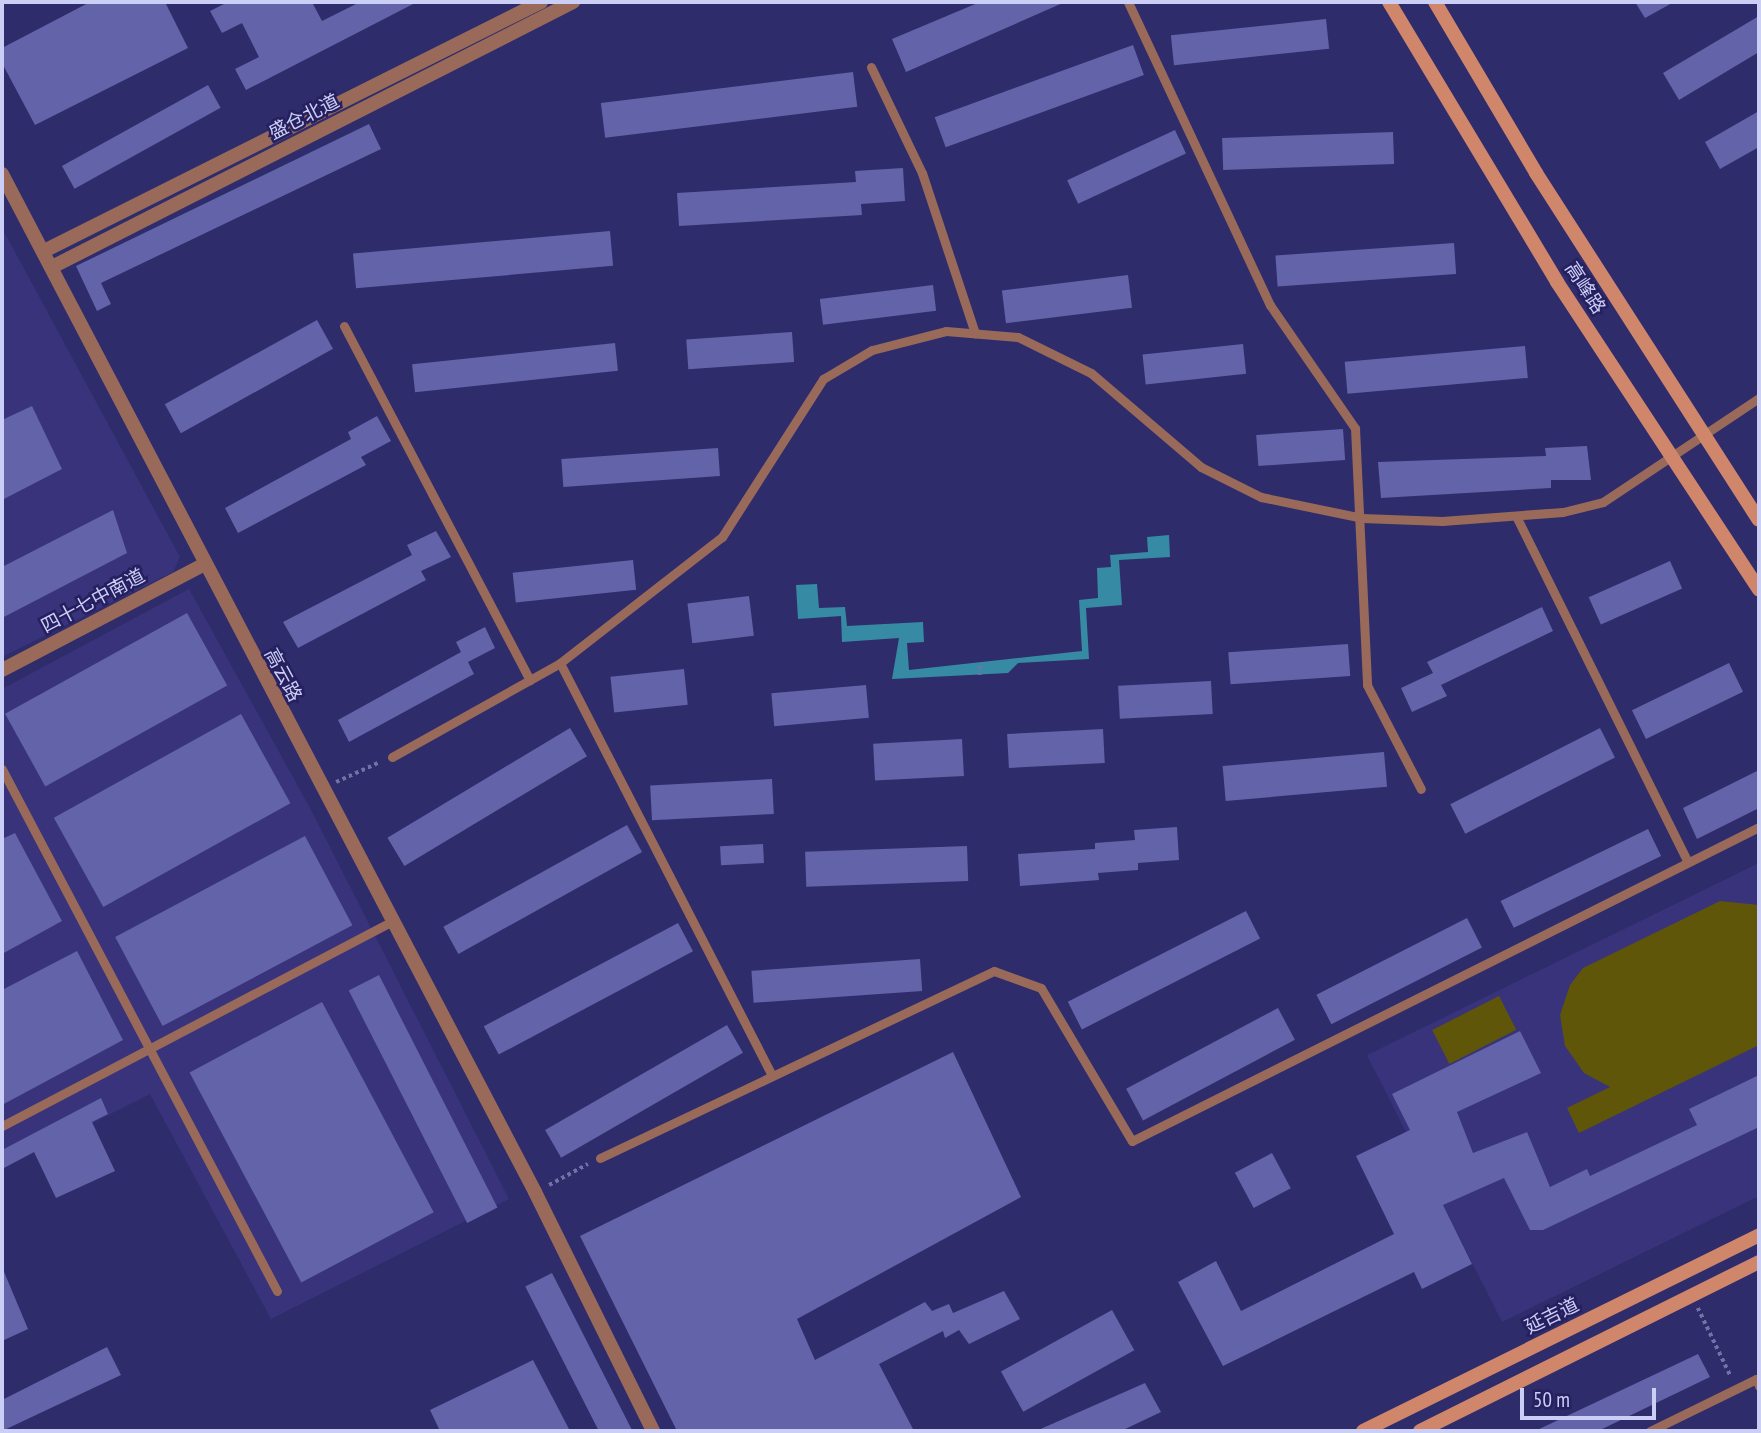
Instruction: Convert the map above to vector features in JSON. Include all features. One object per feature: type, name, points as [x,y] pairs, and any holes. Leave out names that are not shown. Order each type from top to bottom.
[{"type":"main road","name":"高峰路","points":[[1389,2],[1557,282],[1759,590]]},
{"type":"main road","name":"高峰路","points":[[1435,2],[1759,520]]},
{"type":"main road","name":"延吉道","points":[[1368,1430],[1759,1235]]},
{"type":"main road","points":[[1420,1431],[1759,1262]]},
{"type":"street","name":"盛仓北道","points":[[44,251],[541,2]]},
{"type":"street","name":"盛仓北道","points":[[52,267],[573,2]]},
{"type":"street","name":"高云路","points":[[2,174],[44,251],[203,565],[535,1192],[653,1431]]},
{"type":"street","name":"四十七中南道","points":[[2,670],[203,565]]},
{"type":"lane","points":[[1128,2],[1270,305],[1355,428],[1362,518],[1367,685],[1421,789]]},
{"type":"lane","points":[[871,68],[922,173],[975,333]]},
{"type":"lane","points":[[344,326],[530,680]]},
{"type":"lane","points":[[392,757],[560,663],[722,537],[823,379],[872,350],[946,331],[1018,337],[1091,373],[1201,467],[1261,497],[1362,518],[1516,516],[1603,502],[1671,454],[1759,398]]},
{"type":"lane","points":[[1516,516],[1688,862]]},
{"type":"lane","points":[[560,663],[771,1073]]},
{"type":"lane","points":[[2,769],[148,1052],[277,1291]]},
{"type":"lane","points":[[600,1158],[771,1073],[994,971],[1041,988],[1132,1141],[1759,827]]},
{"type":"lane","points":[[2,1126],[148,1052],[391,922]]},
{"type":"lane","points":[[1650,1431],[1756,1379],[1759,1386]]},
{"type":"path","points":[[980,666],[980,675]]},
{"type":"path","points":[[321,789],[392,757]]},
{"type":"path","points":[[535,1192],[600,1158]]},
{"type":"path","points":[[1692,1296],[1737,1388]]},
{"type":"shaded area","points":[[2,228],[180,557],[173,572],[2,657]]},
{"type":"shaded area","points":[[189,589],[310,808],[509,1199],[271,1319],[150,1094],[2,1169],[2,689]]},
{"type":"shaded area","points":[[1759,863],[1759,1196],[1502,1322],[1367,1055]]},
{"type":"shaded area","points":[[1720,901],[1759,905],[1759,1045],[1579,1133],[1567,1108],[1610,1087],[1584,1073],[1565,1046],[1560,1015],[1570,985],[1583,968]]},
{"type":"shaded area","points":[[1499,996],[1516,1030],[1449,1064],[1432,1030]]},
{"type":"water","points":[[1169,535],[1170,557],[1119,560],[1122,605],[1086,608],[1089,659],[1018,663],[1008,673],[892,679],[899,638],[842,642],[841,616],[798,619],[796,585],[817,584],[819,608],[845,607],[847,626],[923,622],[924,642],[907,643],[909,670],[1082,651],[1079,600],[1098,598],[1097,568],[1111,567],[1110,555],[1148,552],[1147,537]]},
{"type":"building","points":[[90,2],[165,2],[188,48],[35,125],[2,63],[2,48]]},
{"type":"building","points":[[228,2],[312,2],[322,21],[360,2],[417,2],[246,90],[235,69],[259,57],[242,23],[222,33],[210,11]]},
{"type":"building","points":[[980,2],[1065,2],[906,72],[892,39]]},
{"type":"building","points":[[1635,2],[1674,2],[1645,18]]},
{"type":"building","points":[[1759,16],[1759,52],[1679,100],[1663,73]]},
{"type":"building","points":[[1326,19],[1329,49],[1174,65],[1171,35]]},
{"type":"building","points":[[1133,45],[1144,75],[946,147],[935,117]]},
{"type":"building","points":[[853,72],[857,107],[605,138],[601,103]]},
{"type":"building","points":[[208,85],[221,108],[75,189],[62,166]]},
{"type":"building","points":[[1759,111],[1759,147],[1720,169],[1705,142]]},
{"type":"building","points":[[369,124],[381,149],[101,283],[111,304],[97,311],[76,266]]},
{"type":"building","points":[[1175,130],[1186,154],[1078,204],[1067,180]]},
{"type":"building","points":[[1393,132],[1394,164],[1223,170],[1222,138]]},
{"type":"building","points":[[903,168],[905,201],[861,204],[862,215],[679,226],[677,193],[856,182],[855,171]]},
{"type":"building","points":[[610,231],[613,266],[356,288],[353,253]]},
{"type":"building","points":[[1454,243],[1456,274],[1278,286],[1275,255]]},
{"type":"building","points":[[1128,275],[1132,308],[1006,323],[1002,290]]},
{"type":"building","points":[[933,285],[936,311],[823,325],[820,299]]},
{"type":"building","points":[[317,320],[333,349],[181,433],[165,404]]},
{"type":"building","points":[[792,332],[794,362],[688,369],[686,339]]},
{"type":"building","points":[[615,343],[618,371],[415,392],[412,364]]},
{"type":"building","points":[[1243,344],[1246,374],[1146,384],[1143,355]]},
{"type":"building","points":[[1525,346],[1528,378],[1347,394],[1345,362]]},
{"type":"building","points":[[32,406],[62,469],[2,500],[2,420]]},
{"type":"building","points":[[377,416],[391,441],[361,457],[366,465],[238,533],[225,508],[351,439],[348,432]]},
{"type":"building","points":[[1343,429],[1345,460],[1258,466],[1256,435]]},
{"type":"building","points":[[1587,446],[1591,480],[1551,480],[1551,488],[1381,498],[1378,462],[1546,456],[1545,448]]},
{"type":"building","points":[[718,448],[720,476],[563,487],[561,459]]},
{"type":"building","points":[[113,510],[127,553],[2,618],[2,567]]},
{"type":"building","points":[[436,531],[451,557],[421,571],[426,580],[298,648],[283,622],[412,555],[407,545]]},
{"type":"building","points":[[633,560],[636,590],[516,602],[513,573]]},
{"type":"building","points":[[1670,561],[1682,588],[1601,625],[1589,597]]},
{"type":"building","points":[[749,596],[754,636],[692,643],[687,604]]},
{"type":"building","points":[[1542,607],[1553,631],[1441,685],[1447,696],[1412,712],[1401,688],[1433,673],[1427,662]]},
{"type":"building","points":[[187,613],[227,686],[45,786],[5,714]]},
{"type":"building","points":[[485,627],[495,648],[468,662],[474,674],[349,742],[338,720],[461,652],[456,642]]},
{"type":"building","points":[[1348,644],[1350,676],[1231,684],[1228,652]]},
{"type":"building","points":[[1729,663],[1743,692],[1646,739],[1632,710]]},
{"type":"building","points":[[684,669],[688,705],[614,713],[610,677]]},
{"type":"building","points":[[1211,681],[1213,714],[1120,719],[1118,686]]},
{"type":"building","points":[[866,685],[869,718],[774,726],[771,693]]},
{"type":"building","points":[[241,714],[290,803],[103,907],[54,818]]},
{"type":"building","points":[[570,728],[587,756],[404,866],[387,838]]},
{"type":"building","points":[[1600,728],[1615,757],[1465,834],[1450,804]]},
{"type":"building","points":[[1103,729],[1105,763],[1009,768],[1007,734]]},
{"type":"building","points":[[962,739],[964,776],[875,781],[873,744]]},
{"type":"building","points":[[1384,752],[1387,787],[1226,801],[1223,766]]},
{"type":"building","points":[[1759,770],[1759,808],[1697,839],[1683,808]]},
{"type":"building","points":[[772,779],[774,814],[652,820],[650,785]]},
{"type":"building","points":[[627,825],[642,852],[458,954],[443,927]]},
{"type":"building","points":[[1177,827],[1179,860],[1138,863],[1138,870],[1098,873],[1099,880],[1020,886],[1018,854],[1095,849],[1095,843],[1135,840],[1134,830]]},
{"type":"building","points":[[1648,829],[1661,856],[1514,928],[1501,901]]},
{"type":"building","points":[[15,833],[62,921],[2,954],[2,839]]},
{"type":"building","points":[[305,836],[352,925],[163,1026],[115,937]]},
{"type":"building","points":[[763,844],[764,863],[721,865],[720,846]]},
{"type":"building","points":[[967,846],[968,881],[806,887],[805,852]]},
{"type":"building","points":[[1246,911],[1260,939],[1082,1029],[1068,1002]]},
{"type":"building","points":[[1467,918],[1482,947],[1331,1024],[1316,995]]},
{"type":"building","points":[[678,923],[693,951],[499,1055],[484,1026]]},
{"type":"building","points":[[77,951],[123,1040],[2,1105],[2,990]]},
{"type":"building","points":[[920,959],[922,991],[754,1003],[751,971]]},
{"type":"building","points":[[379,975],[497,1208],[467,1223],[349,990]]},
{"type":"building","points":[[322,1002],[434,1212],[301,1283],[190,1072]]},
{"type":"building","points":[[1278,1008],[1295,1040],[1143,1121],[1126,1089]]},
{"type":"building","points":[[727,1025],[743,1053],[561,1158],[545,1130]]},
{"type":"building","points":[[1520,1031],[1541,1073],[1457,1112],[1473,1153],[1527,1132],[1550,1187],[1587,1169],[1590,1176],[1697,1125],[1689,1109],[1759,1075],[1759,1127],[1543,1230],[1530,1230],[1504,1178],[1443,1205],[1472,1264],[1422,1289],[1414,1272],[1223,1366],[1178,1282],[1216,1261],[1241,1311],[1394,1234],[1356,1156],[1410,1130],[1392,1094]]},
{"type":"building","points":[[953,1052],[1021,1197],[797,1319],[815,1360],[925,1302],[932,1311],[949,1304],[953,1313],[1004,1291],[1020,1319],[969,1344],[959,1330],[945,1338],[943,1331],[879,1364],[914,1431],[677,1431],[580,1236]]},
{"type":"building","points":[[101,1098],[108,1114],[92,1122],[115,1171],[56,1198],[34,1152],[2,1169],[2,1150]]},
{"type":"building","points":[[1272,1153],[1291,1188],[1254,1208],[1235,1173]]},
{"type":"building","points":[[2,1267],[28,1329],[2,1341]]},
{"type":"building","points":[[552,1273],[632,1431],[599,1431],[525,1287]]},
{"type":"building","points":[[1112,1310],[1134,1350],[1023,1412],[1001,1372]]},
{"type":"building","points":[[107,1347],[121,1375],[2,1431],[2,1400]]},
{"type":"building","points":[[1698,1354],[1710,1377],[1598,1431],[1535,1431]]},
{"type":"building","points":[[533,1360],[570,1431],[440,1431],[430,1410]]},
{"type":"building","points":[[1145,1383],[1161,1412],[1121,1431],[1036,1431]]}]
